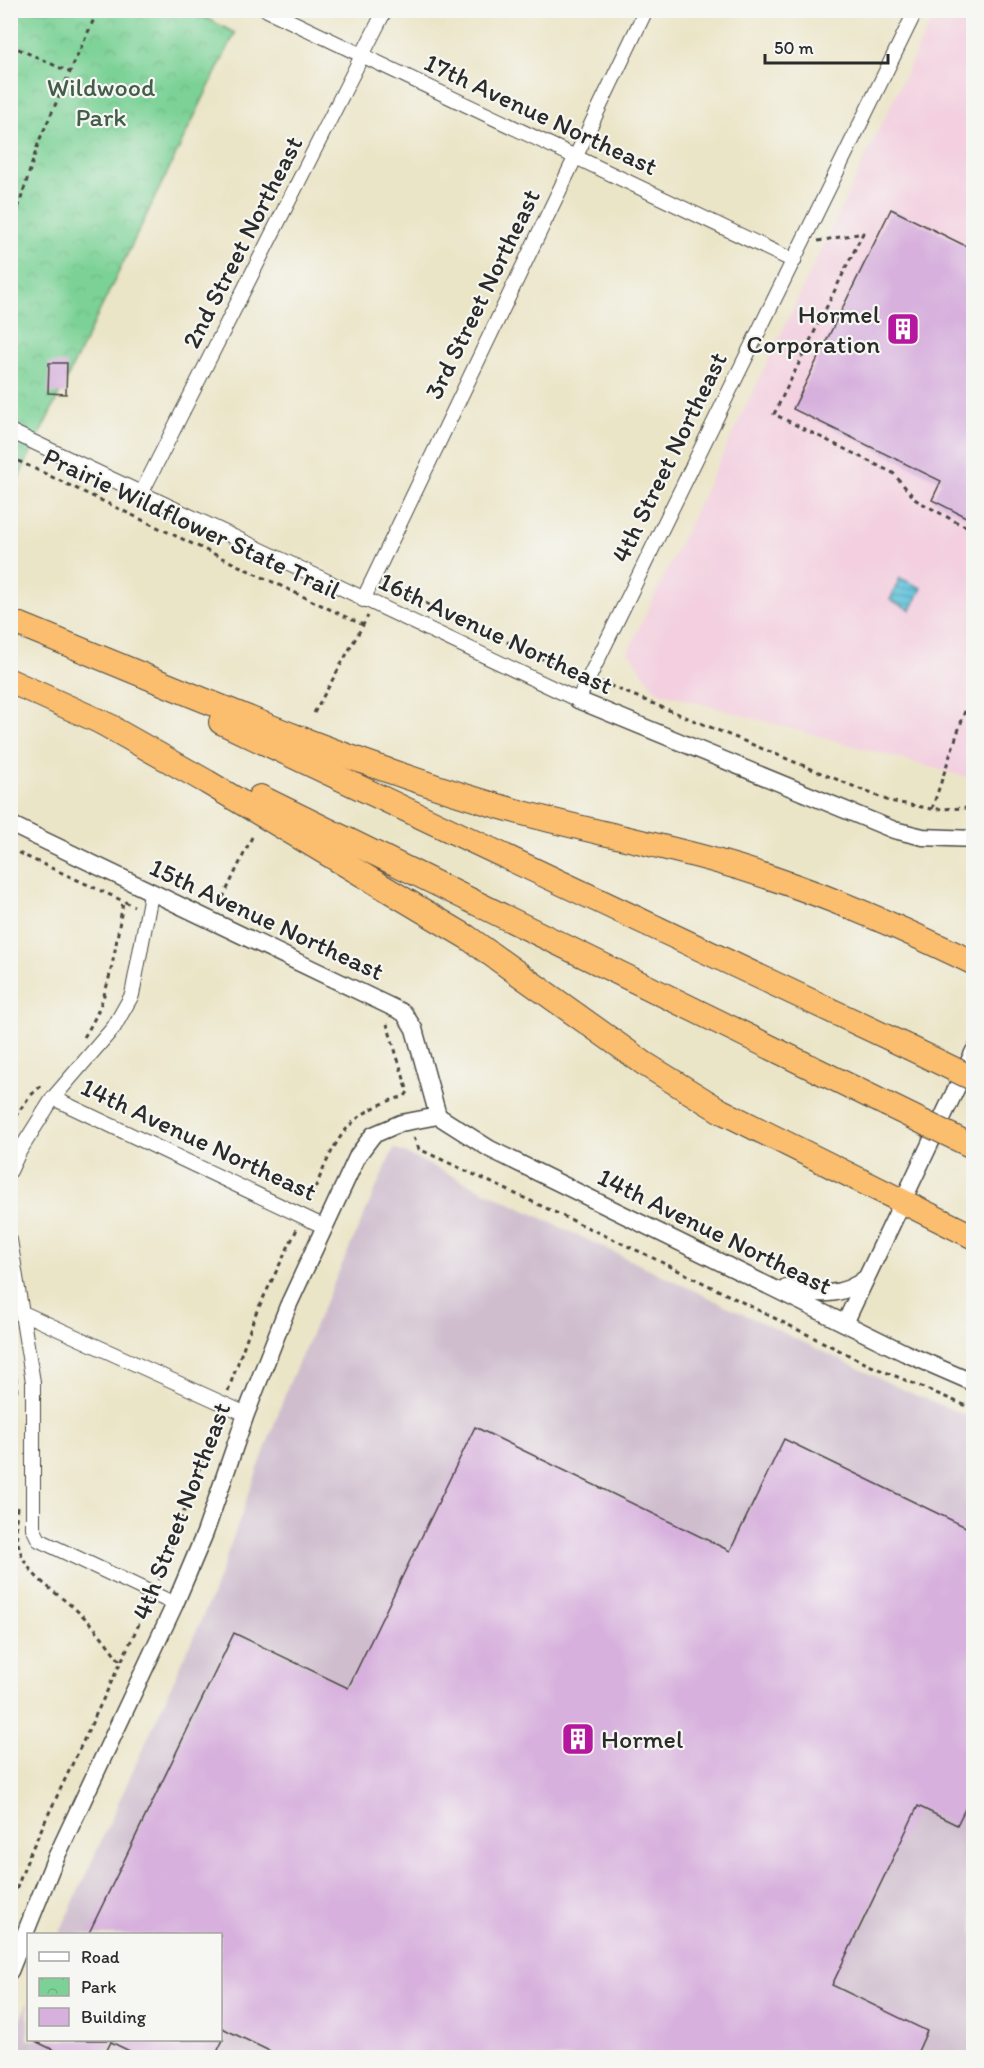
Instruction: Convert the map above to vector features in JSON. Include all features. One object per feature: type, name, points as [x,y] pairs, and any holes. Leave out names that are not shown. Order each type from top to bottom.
[{"type":"highway","points":[[16,622],[366,762],[492,804],[714,860],[809,890],[896,926],[974,963]]},
{"type":"highway","points":[[16,622],[974,1079]]},
{"type":"highway","points":[[10,681],[322,827],[974,1147]]},
{"type":"highway","points":[[99,721],[207,782],[467,937],[645,1064],[721,1111],[974,1237]]},
{"type":"street","name":"17th Avenue Northeast","points":[[267,10],[794,261]]},
{"type":"street","name":"2nd Street Northeast","points":[[141,494],[386,10]]},
{"type":"street","name":"3rd Street Northeast","points":[[369,602],[575,156],[646,10]]},
{"type":"street","name":"4th Street Northeast","points":[[578,700],[916,10]]},
{"type":"street","name":"16th Avenue Northeast","points":[[10,431],[578,700],[894,830],[923,837],[974,839]]},
{"type":"street","name":"15th Avenue Northeast","points":[[10,824],[404,1013],[414,1029],[438,1116]]},
{"type":"street","points":[[10,1171],[52,1098],[114,1027],[132,995],[152,894]]},
{"type":"street","points":[[845,1323],[974,1050]]},
{"type":"street","name":"14th Avenue Northeast","points":[[52,1098],[323,1226]]},
{"type":"street","name":"4th Street Northeast","points":[[10,1971],[53,1864],[175,1604],[215,1506],[246,1414],[288,1306],[323,1226],[358,1155],[373,1136],[401,1123],[438,1116]]},
{"type":"street","name":"14th Avenue Northeast","points":[[438,1116],[490,1149],[905,1353],[974,1383]]},
{"type":"street","points":[[10,1240],[33,1382],[33,1528],[39,1540],[175,1604]]},
{"type":"street","points":[[757,1280],[818,1294],[835,1294],[858,1285],[867,1277]]},
{"type":"street","points":[[22,1313],[246,1414]]},
{"type":"path","points":[[10,234],[39,141],[98,10]]},
{"type":"path","points":[[10,45],[69,72]]},
{"type":"path","points":[[802,244],[863,233],[774,414],[893,473],[916,500],[960,524],[974,528]]},
{"type":"path","name":"Prairie Wildflower State Trail","points":[[10,457],[363,625],[314,713]]},
{"type":"path","points":[[363,625],[369,602],[392,587],[565,671],[615,686],[889,801],[932,809],[974,808]]},
{"type":"path","points":[[932,809],[974,684]]},
{"type":"path","points":[[212,922],[252,837]]},
{"type":"path","points":[[10,849],[147,912]]},
{"type":"path","points":[[83,1039],[102,1005],[112,967],[123,902]]},
{"type":"path","points":[[10,1906],[30,1853],[153,1593],[191,1496],[255,1315],[340,1134],[358,1115],[405,1096],[408,1092],[388,1024],[377,1019]]},
{"type":"path","points":[[10,1124],[29,1096],[51,1077]]},
{"type":"path","points":[[416,1143],[419,1149],[649,1256],[869,1365],[974,1409]]},
{"type":"shaded area","points":[[936,11],[973,11],[973,779],[656,691],[628,651]]},
{"type":"shaded area","name":"Hormel","points":[[394,1148],[908,1392],[973,1418],[973,2057],[11,2058],[11,2041],[27,2003],[27,2041],[222,2041],[222,1933],[59,1933],[212,1596],[288,1386]]},
{"type":"green space","name":"Wildwood Park","points":[[11,11],[193,11],[235,33],[11,493]]},
{"type":"water","points":[[900,578],[922,588],[911,610],[890,600]]},
{"type":"building","name":"Hormel Corporation","points":[[891,209],[974,250],[974,521],[932,500],[941,481],[793,409]]},
{"type":"building","points":[[49,363],[67,363],[66,394],[48,393]]},
{"type":"building","name":"Hormel","points":[[475,1427],[730,1551],[784,1439],[974,1531],[974,1791],[957,1825],[918,1806],[832,1985],[927,2031],[915,2058],[284,2058],[222,2028],[222,1933],[89,1933],[234,1633],[348,1688]]},
{"type":"building","points":[[223,2040],[214,2058],[144,2058],[111,2042],[103,2058],[70,2058],[35,2041]]},
{"type":"place","name":"Hormel Corporation","points":[[903,329]]},
{"type":"place","name":"Hormel","points":[[578,1739]]}]
